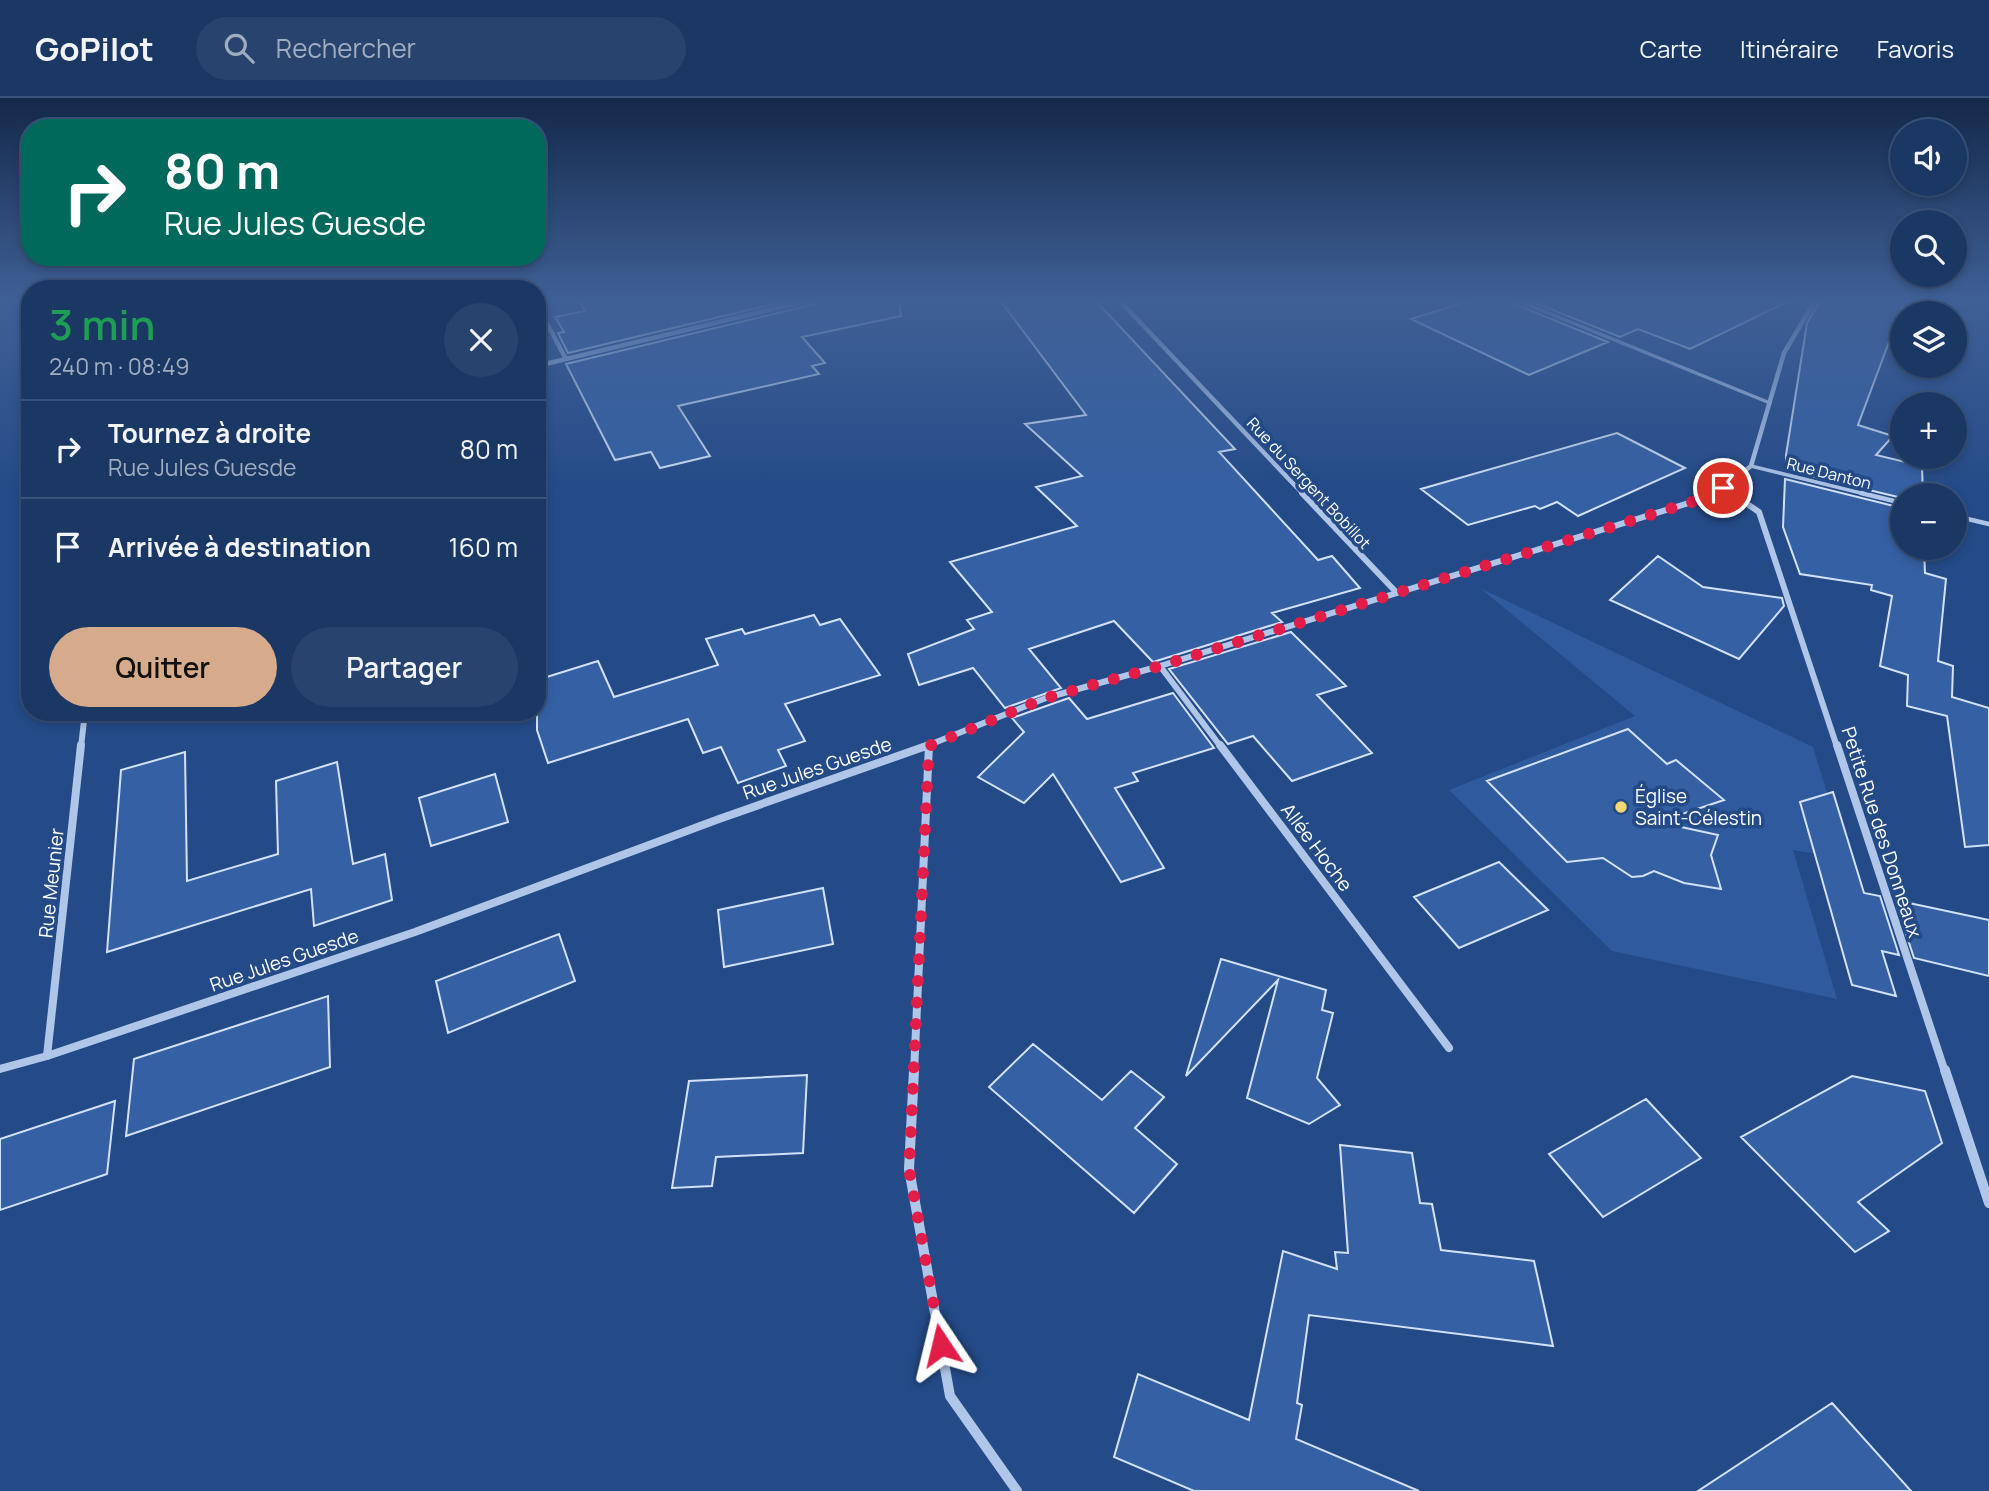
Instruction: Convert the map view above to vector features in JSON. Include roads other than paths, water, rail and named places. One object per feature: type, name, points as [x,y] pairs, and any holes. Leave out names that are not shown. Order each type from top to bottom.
[{"type":"street","name":"Rue du Sergent Bobillot","points":[[1180,364],[1396,592]]},
{"type":"street","points":[[1751,466],[1781,364]]},
{"type":"street","name":"Rue Jules Guesde","points":[[0,1069],[47,1056],[415,932],[719,819],[929,746],[1046,698],[1160,666],[1692,502],[1723,488],[1751,466]]},
{"type":"street","name":"Petite Rue des Donneaux","points":[[1723,488],[1759,512],[1989,1203]]},
{"type":"street","name":"Allée Hoche","points":[[1160,666],[1449,1048]]},
{"type":"street","name":"Rue Meunier","points":[[47,1056],[84,721]]},
{"type":"street","points":[[929,746],[909,1169],[950,1396],[1017,1491]]},
{"type":"lane","points":[[1674,364],[1770,403]]},
{"type":"lane","name":"Rue Danton","points":[[1751,466],[1890,500]]},
{"type":"lane","points":[[1967,519],[1989,524]]},
{"type":"place","name":"Église Saint-Célestin","points":[[1621,807]]}]
